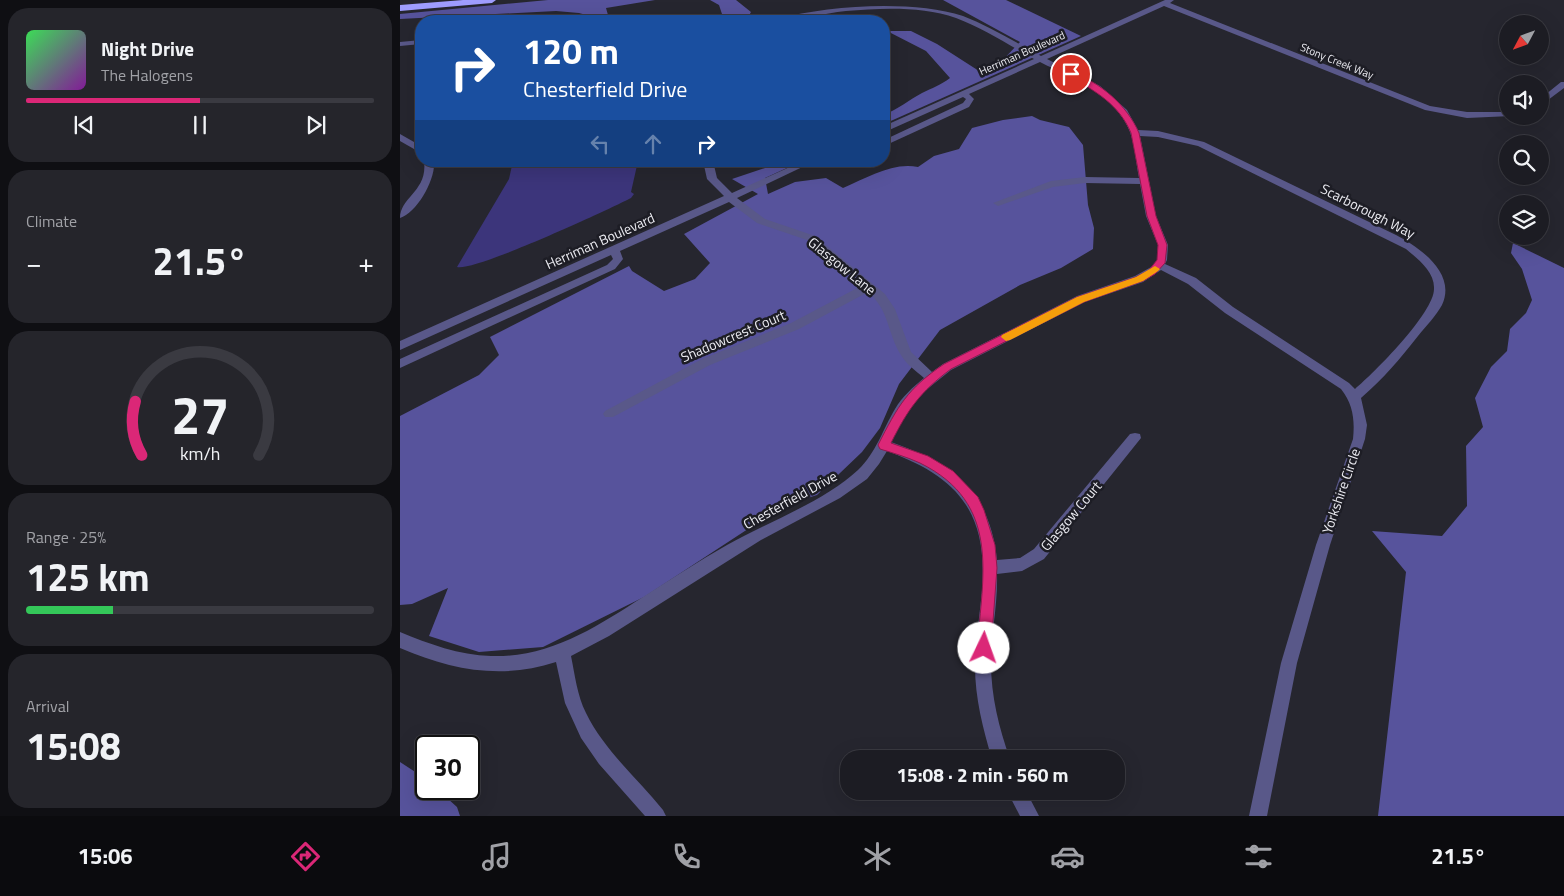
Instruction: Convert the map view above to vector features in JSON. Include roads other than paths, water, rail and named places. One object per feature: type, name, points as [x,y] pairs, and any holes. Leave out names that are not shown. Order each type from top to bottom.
[{"type":"highway","points":[[400,8],[492,0]]},
{"type":"street","name":"Herriman Boulevard","points":[[890,126],[1167,2]]},
{"type":"street","name":"Stony Creek Way","points":[[1167,2],[1428,108],[1476,116],[1499,115]]},
{"type":"street","points":[[804,15],[908,6],[937,10],[960,17],[1104,93],[1124,112],[1135,133],[1151,216],[1162,245],[1162,260],[1159,265]]},
{"type":"street","points":[[400,44],[415,43]]},
{"type":"street","points":[[1549,96],[1564,84]]},
{"type":"street","points":[[890,140],[968,103],[970,97],[964,93]]},
{"type":"street","name":"Scarborough Way","points":[[1135,133],[1175,136],[1212,148],[1392,237],[1410,247],[1428,263],[1438,279],[1440,288],[1436,306],[1380,375],[1354,398]]},
{"type":"street","points":[[400,137],[415,146]]},
{"type":"street","points":[[400,147],[409,142]]},
{"type":"street","points":[[400,215],[427,182],[430,167]]},
{"type":"street","name":"Glasgow Lane","points":[[709,167],[712,179],[740,207],[761,221],[811,238],[885,302],[906,354],[931,378]]},
{"type":"street","name":"Herriman Boulevard","points":[[400,346],[798,167]]},
{"type":"street","points":[[998,203],[1051,184],[1084,180],[1144,182]]},
{"type":"street","points":[[400,364],[611,267],[618,259],[614,250]]},
{"type":"street","name":"Yorkshire Circle","points":[[1159,265],[1192,281],[1229,310],[1338,380],[1354,398],[1358,408],[1361,425],[1359,439],[1323,545],[1289,663],[1258,816]]},
{"type":"street","name":"Chesterfield Drive","points":[[400,640],[418,648],[474,664],[520,664],[562,652],[602,633],[766,529],[840,491],[867,470],[884,445],[901,411],[931,378],[947,366],[1081,299],[1139,279],[1152,272],[1159,265]]},
{"type":"street","name":"Shadowcrest Court","points":[[609,414],[699,365],[795,326],[869,287]]},
{"type":"street","name":"Glasgow Court","points":[[990,568],[1022,564],[1039,554],[1135,438]]},
{"type":"street","points":[[884,445],[923,459],[944,471],[973,500],[980,514],[989,545],[990,568],[983,667],[988,716],[998,750]]},
{"type":"street","points":[[562,652],[572,698],[580,721],[606,758],[638,792],[656,816]]},
{"type":"street","points":[[1021,800],[1030,816]]}]
